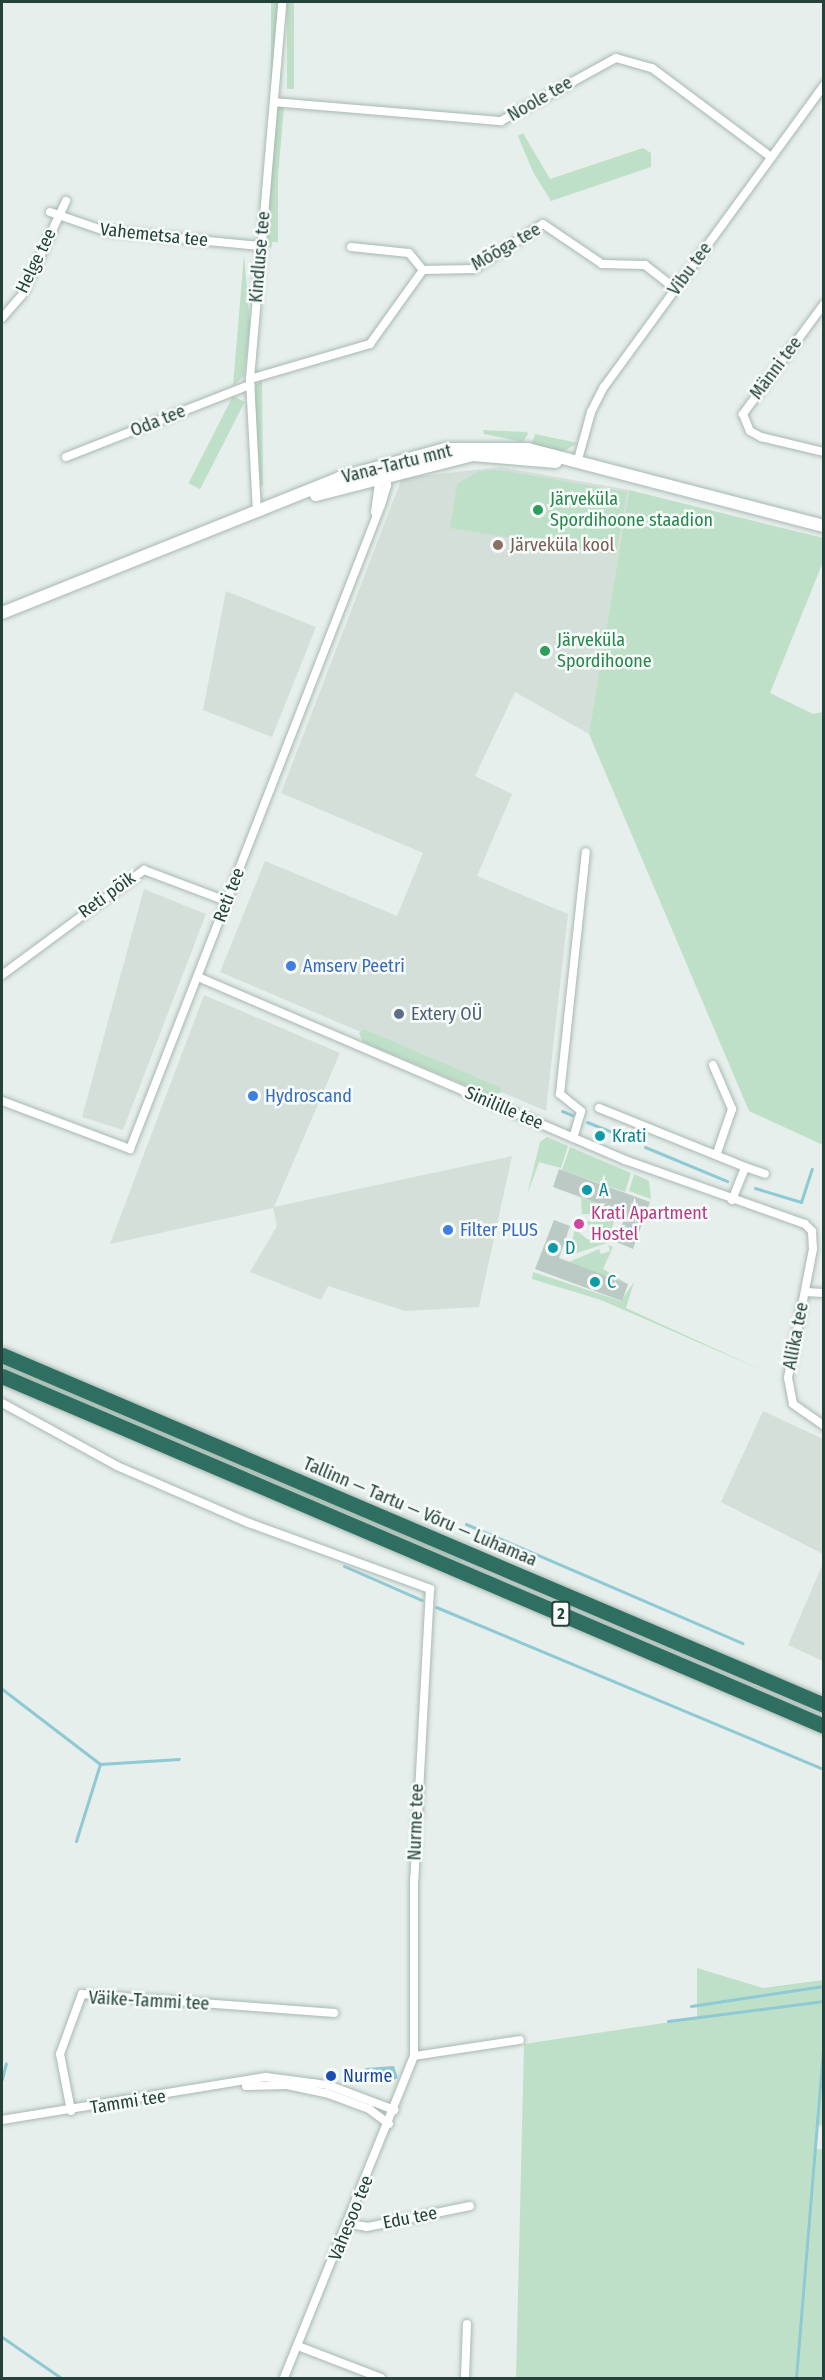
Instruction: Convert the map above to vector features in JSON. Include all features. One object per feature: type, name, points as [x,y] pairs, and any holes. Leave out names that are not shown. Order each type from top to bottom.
[{"type":"highway","name":"Tallinn — Tartu — Võru — Luhamaa","points":[[2,1355],[824,1705]]},
{"type":"highway","name":"2","points":[[2,1376],[824,1726]]},
{"type":"street","name":"Kindluse tee","points":[[257,513],[250,382],[282,2]]},
{"type":"street","name":"Noole tee","points":[[274,102],[501,121],[616,58],[652,68],[771,157]]},
{"type":"street","name":"Vibu tee","points":[[578,463],[593,405],[824,85]]},
{"type":"street","name":"Helge tee","points":[[2,318],[22,295],[54,214],[66,201]]},
{"type":"street","name":"Vahemetsa tee","points":[[54,214],[105,231],[262,246]]},
{"type":"street","name":"Mõõga tee","points":[[423,270],[474,270],[537,226],[549,224],[602,264],[645,265],[676,289]]},
{"type":"street","points":[[250,382],[370,345],[423,270],[409,253],[351,247]]},
{"type":"street","name":"Männi tee","points":[[824,304],[743,414],[750,431],[761,437],[824,452]]},
{"type":"street","name":"Oda tee","points":[[66,457],[250,382]]},
{"type":"street","name":"Vana-Tartu mnt","points":[[2,613],[30,600],[257,513],[381,470],[471,447],[528,449],[824,526]]},
{"type":"street","name":"Reti tee","points":[[2,1101],[130,1149],[387,485],[381,470]]},
{"type":"street","name":"Vana-Tartu mnt","points":[[2,608],[30,600]]},
{"type":"street","points":[[573,1138],[581,1111],[560,1094],[586,852]]},
{"type":"street","name":"Reti põik","points":[[2,975],[144,870],[226,901]]},
{"type":"street","name":"Sinilille tee","points":[[198,977],[573,1138],[732,1200],[795,1219],[812,1231]]},
{"type":"street","points":[[713,1065],[732,1109],[717,1154]]},
{"type":"street","points":[[599,1108],[765,1174]]},
{"type":"street","points":[[732,1200],[745,1167]]},
{"type":"street","name":"Allika tee","points":[[812,1231],[805,1292],[788,1378],[790,1397],[799,1411],[824,1426]]},
{"type":"street","points":[[805,1292],[824,1293]]},
{"type":"street","name":"Nurme tee","points":[[2,1403],[117,1466],[249,1523],[430,1589],[415,1858],[414,2056]]},
{"type":"street","name":"Väike-Tammi tee","points":[[71,2110],[60,2054],[82,1994],[334,2013]]},
{"type":"street","points":[[414,2056],[520,2040]]},
{"type":"street","name":"Vahesoo tee","points":[[284,2379],[349,2224],[414,2056]]},
{"type":"street","name":"Tammi tee","points":[[2,2122],[290,2077],[394,2110]]},
{"type":"street","name":"Tammi tee","points":[[227,2086],[306,2088],[369,2109],[389,2124]]},
{"type":"street","name":"Edu tee","points":[[349,2224],[367,2226],[470,2206]]},
{"type":"street","points":[[465,2379],[467,2324]]},
{"type":"street","points":[[298,2346],[381,2379]]},
{"type":"shaded area","points":[[501,467],[629,490],[589,734],[515,692],[475,776],[512,794],[477,876],[568,914],[546,1111],[220,972],[265,861],[397,916],[423,853],[281,793],[402,478]]},
{"type":"shaded area","points":[[226,591],[316,627],[272,737],[203,710]]},
{"type":"shaded area","points":[[144,889],[206,914],[123,1130],[82,1117]]},
{"type":"shaded area","points":[[204,995],[340,1053],[274,1207],[512,1156],[479,1307],[405,1311],[328,1286],[321,1300],[250,1272],[277,1226],[273,1208],[110,1244]]},
{"type":"shaded area","points":[[763,1411],[823,1439],[823,1554],[721,1502]]},
{"type":"shaded area","points":[[823,1563],[824,1661],[788,1645]]},
{"type":"green space","points":[[271,2],[278,2],[278,242],[271,242]]},
{"type":"green space","points":[[287,2],[294,2],[294,89],[287,89]]},
{"type":"green space","points":[[272,106],[284,107],[272,247],[260,246]]},
{"type":"green space","points":[[523,133],[550,179],[643,148],[651,153],[651,167],[551,201],[533,172],[518,136]]},
{"type":"green space","points":[[244,255],[250,325],[244,376],[233,386]]},
{"type":"green space","points":[[262,379],[263,484],[260,487],[254,416],[256,385]]},
{"type":"green space","points":[[233,396],[245,402],[200,489],[189,483]]},
{"type":"green space","points":[[483,430],[527,432],[528,434],[523,442],[484,434]]},
{"type":"green space","points":[[535,434],[578,443],[562,452],[531,446]]},
{"type":"green space","name":"Järveküla Spordihoone staadion","points":[[501,470],[627,492],[616,555],[450,528],[457,484],[479,471]]},
{"type":"green space","points":[[629,490],[823,538],[823,562],[770,693],[813,714],[823,712],[823,1145],[749,1111],[589,734]]},
{"type":"green space","points":[[364,1029],[499,1087],[502,1092],[491,1096],[363,1042],[359,1033]]},
{"type":"green space","points":[[547,1137],[568,1146],[561,1168],[539,1162],[527,1195],[540,1142]]},
{"type":"green space","points":[[570,1147],[631,1173],[625,1192],[562,1170]]},
{"type":"green space","points":[[634,1174],[649,1181],[651,1199],[629,1191]]},
{"type":"green space","points":[[581,1198],[616,1210],[617,1214],[582,1214]]},
{"type":"green space","points":[[598,1215],[615,1218],[609,1238],[586,1223]]},
{"type":"green space","points":[[575,1229],[587,1239],[607,1243],[568,1256]]},
{"type":"green space","points":[[608,1245],[613,1247],[603,1269],[628,1284],[569,1262],[599,1249],[601,1254],[610,1251]]},
{"type":"green space","points":[[533,1272],[621,1301],[634,1282],[626,1308],[773,1375],[601,1300],[532,1279]]},
{"type":"green space","points":[[2,1363],[462,1558],[461,1562],[2,1367]]},
{"type":"green space","points":[[697,1968],[763,1988],[823,1980],[824,2126],[816,2125],[816,2149],[824,2149],[823,2378],[516,2378],[524,2044],[697,2018]]},
{"type":"water","points":[[394,2066],[398,2078],[386,2083],[361,2073],[366,2068]]},
{"type":"building","points":[[559,1169],[650,1202],[633,1249],[616,1242],[626,1214],[553,1187]]},
{"type":"building","points":[[554,1220],[570,1226],[559,1258],[628,1284],[622,1301],[535,1269]]},
{"type":"waterway","points":[[562,1111],[572,1115]]},
{"type":"waterway","points":[[587,1122],[627,1138]]},
{"type":"waterway","points":[[645,1147],[727,1181]]},
{"type":"waterway","points":[[755,1188],[801,1202],[812,1169]]},
{"type":"waterway","points":[[466,1524],[742,1643]]},
{"type":"waterway","points":[[344,1566],[422,1600]]},
{"type":"waterway","points":[[436,1607],[824,1769]]},
{"type":"waterway","points":[[2,1689],[100,1764],[179,1759]]},
{"type":"waterway","points":[[76,1841],[100,1764]]},
{"type":"waterway","points":[[691,2006],[824,1986]]},
{"type":"waterway","points":[[668,2021],[824,2001]]},
{"type":"waterway","points":[[796,2378],[824,2040]]},
{"type":"waterway","points":[[2,2079],[6,2063]]},
{"type":"waterway","points":[[2,2337],[61,2378]]},
{"type":"place","name":"Järveküla Spordihoone staadion","points":[[538,510]]},
{"type":"place","name":"Järveküla kool","points":[[498,545]]},
{"type":"place","name":"Järveküla Spordihoone","points":[[545,651]]},
{"type":"place","name":"Amserv Peetri","points":[[291,966]]},
{"type":"place","name":"Extery OÜ","points":[[399,1014]]},
{"type":"place","name":"Hydroscand","points":[[253,1096]]},
{"type":"place","name":"Krati","points":[[600,1136]]},
{"type":"place","name":"A","points":[[587,1190]]},
{"type":"place","name":"Krati Apartment Hostel","points":[[579,1224]]},
{"type":"place","name":"Filter PLUS","points":[[448,1230]]},
{"type":"place","name":"D","points":[[553,1248]]},
{"type":"place","name":"C","points":[[595,1282]]},
{"type":"place","name":"Nurme","points":[[331,2076]]}]
